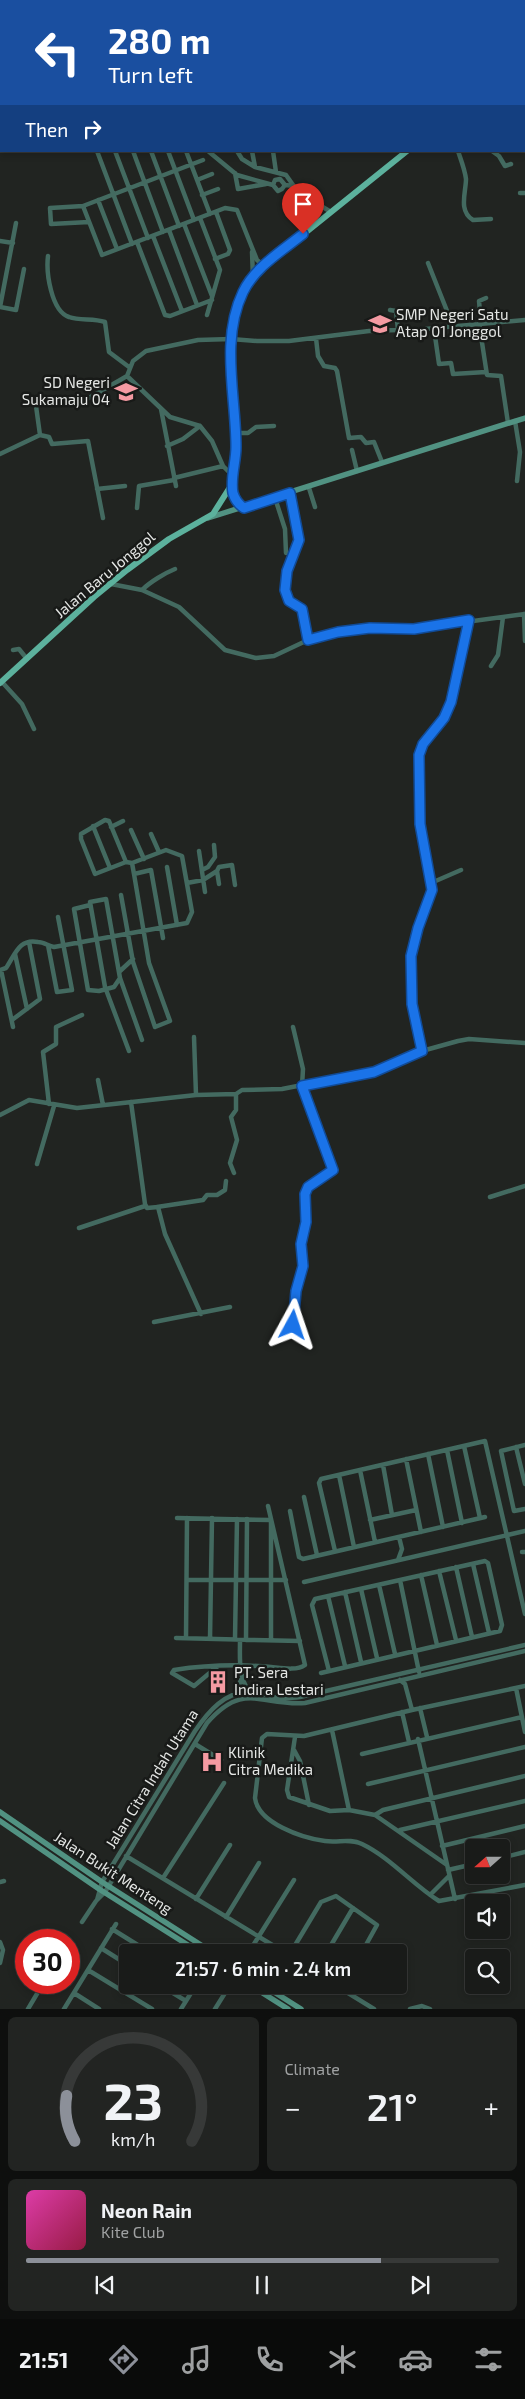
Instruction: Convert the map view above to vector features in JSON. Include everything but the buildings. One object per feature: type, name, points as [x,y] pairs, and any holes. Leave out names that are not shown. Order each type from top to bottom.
[{"type":"main road","name":"Jalan Baru Jonggol","points":[[1,683],[94,597],[169,539],[208,518],[220,506],[233,481],[235,433],[231,338],[236,310],[243,293],[264,266],[407,152]]},
{"type":"main road","points":[[233,481],[235,500],[244,508]]},
{"type":"street","points":[[97,152],[165,315],[170,316],[212,298]]},
{"type":"street","points":[[115,152],[182,311]]},
{"type":"street","points":[[133,152],[144,182],[197,305]]},
{"type":"street","points":[[151,152],[212,298]]},
{"type":"street","points":[[168,152],[194,220]]},
{"type":"street","points":[[186,152],[210,214]]},
{"type":"street","points":[[209,152],[242,177],[270,184],[275,190],[280,191],[285,185],[294,186]]},
{"type":"street","points":[[238,152],[242,160],[255,167],[288,176],[298,192],[331,212]]},
{"type":"street","points":[[252,152],[255,167]]},
{"type":"street","points":[[273,152],[276,172]]},
{"type":"street","points":[[458,152],[465,175],[462,199],[468,217],[473,220],[491,219]]},
{"type":"street","points":[[493,152],[499,156],[505,165],[511,164]]},
{"type":"street","points":[[89,222],[51,224],[50,208],[83,206],[202,160]]},
{"type":"street","points":[[235,173],[238,189],[270,184]]},
{"type":"street","points":[[196,180],[212,174]]},
{"type":"street","points":[[202,195],[218,189]]},
{"type":"street","points":[[98,200],[117,249]]},
{"type":"street","points":[[83,206],[102,255],[225,208],[237,210],[257,260],[264,266]]},
{"type":"street","points":[[215,259],[228,254],[230,250],[216,212]]},
{"type":"street","points":[[200,218],[220,270],[207,315]]},
{"type":"street","points":[[16,223],[0,307],[16,310],[24,269]]},
{"type":"street","points":[[0,241],[13,243]]},
{"type":"street","points":[[252,248],[253,278]]},
{"type":"street","points":[[48,256],[47,274],[60,311],[68,317],[104,322],[110,352],[129,367]]},
{"type":"street","points":[[428,263],[453,326]]},
{"type":"street","points":[[486,298],[479,301],[486,372],[488,376],[501,376],[508,423]]},
{"type":"street","points":[[390,310],[396,312],[398,330]]},
{"type":"street","points":[[40,436],[36,406],[38,402],[68,402],[89,398],[126,376],[129,367],[140,354],[152,348],[198,340],[231,338],[263,341],[316,338],[369,331],[434,329],[525,320]]},
{"type":"street","points":[[434,329],[439,364],[451,363],[454,374],[486,372]]},
{"type":"street","points":[[316,338],[318,356],[324,366],[335,368],[337,371],[349,438],[362,437],[366,443],[374,442],[382,462]]},
{"type":"street","points":[[126,376],[142,388],[161,409],[174,419],[200,426],[212,441],[223,466],[233,481]]},
{"type":"street","points":[[161,409],[176,486]]},
{"type":"street","points":[[208,518],[309,488],[382,462],[525,418]]},
{"type":"street","points":[[515,421],[520,452],[517,481]]},
{"type":"street","points":[[167,446],[183,439],[200,426]]},
{"type":"street","points":[[235,433],[248,433],[256,427],[274,426]]},
{"type":"street","points":[[0,454],[40,436],[49,437],[52,444],[88,441],[103,518]]},
{"type":"street","points":[[352,450],[357,471]]},
{"type":"street","points":[[137,508],[139,486],[223,466]]},
{"type":"street","points":[[97,489],[125,486]]},
{"type":"street","points":[[309,488],[315,507]]},
{"type":"street","points":[[290,493],[299,540],[287,571],[285,590],[289,601],[302,609],[308,640]]},
{"type":"street","points":[[275,498],[285,529],[286,553]]},
{"type":"street","points":[[142,590],[155,582],[162,574],[175,569]]},
{"type":"street","points":[[111,584],[142,590],[179,607],[217,645],[238,655],[267,658],[308,640],[352,630],[414,629],[469,620],[525,614],[525,641]]},
{"type":"street","points":[[491,666],[498,655],[503,617]]},
{"type":"street","points":[[422,1051],[412,1004],[411,956],[418,928],[431,895],[431,883],[419,803],[421,749],[444,718],[451,702],[469,620]]},
{"type":"street","points":[[13,650],[20,650],[27,659]]},
{"type":"street","points":[[1,683],[22,704],[34,729]]},
{"type":"street","points":[[13,1027],[0,970],[6,968],[21,944],[39,942],[48,945],[64,945],[187,923],[192,912],[182,856],[166,850],[132,863],[126,862],[96,874],[81,839],[84,831],[105,820],[109,821],[126,862]]},
{"type":"street","points":[[111,827],[123,821]]},
{"type":"street","points":[[93,826],[110,868]]},
{"type":"street","points":[[131,830],[144,859]]},
{"type":"street","points":[[151,834],[159,852]]},
{"type":"street","points":[[202,870],[208,867],[216,858],[214,845]]},
{"type":"street","points":[[199,851],[205,892]]},
{"type":"street","points":[[121,895],[133,959],[155,1027],[170,1021],[149,963],[145,930],[132,863]]},
{"type":"street","points":[[187,883],[203,880],[217,871],[219,867],[232,865],[236,885]]},
{"type":"street","points":[[167,867],[177,925]]},
{"type":"street","points":[[134,874],[151,870],[163,938]]},
{"type":"street","points":[[431,883],[461,870]]},
{"type":"street","points":[[217,871],[219,884]]},
{"type":"street","points":[[120,978],[114,987],[107,990],[99,992],[88,990],[74,909],[90,905],[90,902],[106,899],[120,978],[142,1040]]},
{"type":"street","points":[[90,905],[107,990],[129,1051]]},
{"type":"street","points":[[48,945],[58,993],[72,988],[58,917]]},
{"type":"street","points":[[12,1020],[41,997],[29,942]]},
{"type":"street","points":[[15,954],[27,1009]]},
{"type":"street","points":[[119,972],[133,959]]},
{"type":"street","points":[[36,1164],[52,1105],[43,1052],[56,1044],[55,1030],[58,1025],[82,1016]]},
{"type":"street","points":[[292,1027],[303,1069],[302,1086],[333,1170],[308,1187],[305,1194],[306,1222],[301,1244],[303,1266],[296,1291],[293,1325]]},
{"type":"street","points":[[194,1037],[196,1095]]},
{"type":"street","points":[[0,1115],[25,1101],[77,1108],[196,1095],[236,1094],[242,1090],[282,1090],[374,1072],[422,1051],[469,1039],[525,1043]]},
{"type":"street","points":[[98,1080],[102,1105]]},
{"type":"street","points":[[234,1173],[230,1163],[237,1140],[231,1117],[236,1108],[236,1094]]},
{"type":"street","points":[[131,1102],[145,1206]]},
{"type":"street","points":[[79,1228],[145,1206],[157,1207],[203,1200],[207,1196],[217,1195],[225,1190],[226,1182]]},
{"type":"street","points":[[490,1197],[525,1186]]},
{"type":"street","points":[[157,1207],[165,1234],[201,1314]]},
{"type":"street","points":[[154,1322],[230,1307]]},
{"type":"street","points":[[334,1551],[319,1482],[339,1475],[464,1446],[481,1440],[487,1443],[525,1614]]},
{"type":"street","points":[[525,1445],[501,1451],[514,1511],[525,1509]]},
{"type":"street","points":[[290,1511],[299,1557],[303,1559],[482,1517],[464,1446]]},
{"type":"street","points":[[516,1447],[525,1484]]},
{"type":"street","points":[[447,1450],[462,1523]]},
{"type":"street","points":[[428,1454],[442,1527]]},
{"type":"street","points":[[406,1459],[421,1532]]},
{"type":"street","points":[[383,1465],[392,1515]]},
{"type":"street","points":[[360,1470],[375,1542]]},
{"type":"street","points":[[339,1475],[354,1547]]},
{"type":"street","points":[[304,1497],[317,1555]]},
{"type":"street","points":[[218,1666],[194,1686],[172,1673],[174,1670],[212,1665],[239,1664],[291,1668],[304,1667],[305,1665],[268,1506]]},
{"type":"street","points":[[370,1520],[416,1510]]},
{"type":"street","points":[[177,1518],[272,1520]]},
{"type":"street","points":[[186,1638],[188,1518]]},
{"type":"street","points":[[210,1639],[212,1518]]},
{"type":"street","points":[[237,1519],[236,1580],[241,1640]]},
{"type":"street","points":[[247,1519],[247,1580],[239,1664],[241,1680],[249,1692]]},
{"type":"street","points":[[270,1640],[272,1520]]},
{"type":"street","points":[[304,1582],[525,1531]]},
{"type":"street","points":[[399,1537],[402,1549],[411,1558]]},
{"type":"street","points":[[398,1560],[402,1549]]},
{"type":"street","points":[[321,1673],[329,1671],[345,1666],[377,1658],[500,1631],[502,1627],[488,1564],[485,1561],[456,1567],[315,1600],[312,1605],[329,1671]]},
{"type":"street","points":[[473,1564],[489,1633]]},
{"type":"street","points":[[456,1567],[472,1636]]},
{"type":"street","points":[[439,1571],[456,1640]]},
{"type":"street","points":[[421,1575],[437,1645]]},
{"type":"street","points":[[186,1580],[286,1580]]},
{"type":"street","points":[[400,1580],[420,1676]]},
{"type":"street","points":[[379,1585],[395,1654]]},
{"type":"street","points":[[361,1589],[377,1658]]},
{"type":"street","points":[[344,1592],[360,1662]]},
{"type":"street","points":[[328,1596],[345,1666]]},
{"type":"street","points":[[176,1638],[300,1641]]},
{"type":"street","points":[[82,1922],[109,1886],[201,1734],[205,1721],[226,1705],[245,1698],[254,1697],[276,1703],[305,1703],[409,1679],[525,1647]]},
{"type":"street","name":"Jalan Citra Indah Utama","points":[[96,1901],[102,1882],[195,1731],[218,1703],[235,1694],[249,1692],[281,1698],[300,1697],[525,1647]]},
{"type":"street","points":[[405,1684],[409,1679]]},
{"type":"street","points":[[235,1694],[241,1680]]},
{"type":"street","points":[[400,1680],[405,1684],[412,1710]]},
{"type":"street","points":[[525,1686],[295,1737],[269,1733],[263,1736],[255,1798],[260,1814],[276,1825],[324,1841],[349,1840],[361,1844],[376,1852],[439,1901],[525,1885]]},
{"type":"street","points":[[516,1688],[525,1732]]},
{"type":"street","points":[[420,1708],[427,1737]]},
{"type":"street","points":[[402,1712],[409,1742]]},
{"type":"street","points":[[362,1754],[418,1739],[522,1717]]},
{"type":"street","points":[[332,1730],[349,1810]]},
{"type":"street","points":[[295,1737],[288,1795],[309,1805],[330,1811],[349,1810],[376,1814],[400,1830],[448,1870]]},
{"type":"street","points":[[418,1739],[455,1899]]},
{"type":"street","points":[[195,1744],[221,1760]]},
{"type":"street","points":[[368,1784],[525,1747]]},
{"type":"street","points":[[294,1750],[300,1761],[309,1805]]},
{"type":"street","points":[[376,1814],[383,1810],[525,1776]]},
{"type":"street","points":[[163,1878],[224,1783]]},
{"type":"street","points":[[400,1830],[525,1801]]},
{"type":"street","name":"Jalan Bukit Menteng","points":[[0,1812],[102,1882],[200,1944]]},
{"type":"street","name":"Jalan Bukit Menteng","points":[[0,1820],[99,1889],[186,1944]]},
{"type":"street","points":[[442,1846],[525,1826]]},
{"type":"street","points":[[196,1899],[230,1845]]},
{"type":"street","points":[[510,1856],[525,1852]]},
{"type":"street","points":[[126,1856],[270,1944]]},
{"type":"street","points":[[226,1917],[260,1863]]},
{"type":"street","points":[[430,1895],[448,1870],[465,1866]]},
{"type":"street","points":[[254,1944],[294,1880]]},
{"type":"street","points":[[296,1944],[323,1900],[336,1896],[377,1926],[367,1944]]},
{"type":"street","points":[[332,1944],[353,1908]]},
{"type":"street","points":[[80,1983],[116,1924]]},
{"type":"street","points":[[112,1929],[136,1944]]},
{"type":"street","points":[[0,1942],[3,1950],[0,1963]]},
{"type":"street","points":[[101,1948],[119,1959]]},
{"type":"street","points":[[88,1970],[152,2009]]},
{"type":"street","points":[[28,2009],[37,1994]]},
{"type":"street","points":[[64,2009],[73,1994]]},
{"type":"street","points":[[76,1994],[99,2009]]},
{"type":"street","points":[[175,1994],[186,2001]]},
{"type":"street","points":[[181,2009],[190,1994]]},
{"type":"street","points":[[215,2009],[224,1994]]},
{"type":"street","points":[[264,1994],[288,2009]]},
{"type":"street","points":[[277,1994],[301,2009]]},
{"type":"street","points":[[352,1994],[374,2009]]},
{"type":"street","points":[[410,2009],[422,2006],[430,2009]]},
{"type":"place","name":"SMP Negeri Satu Atap 01 Jonggol","points":[[380,324]]},
{"type":"place","name":"SD Negeri Sukamaju 04","points":[[126,392]]},
{"type":"place","name":"PT. Sera Indira Lestari","points":[[218,1682]]},
{"type":"place","name":"Klinik Citra Medika","points":[[212,1762]]},
{"type":"route","points":[[293,1325],[296,1291],[303,1266],[301,1244],[306,1222],[305,1194],[308,1187],[316,1180],[333,1170],[302,1086],[374,1072],[422,1051],[412,1004],[411,956],[418,928],[432,890],[420,824],[419,755],[423,744],[448,712],[457,682],[469,620],[414,629],[370,628],[338,632],[308,640],[302,609],[289,601],[285,590],[285,578],[299,540],[290,493],[244,508],[235,500],[232,484],[236,446],[231,363],[232,325],[245,288],[264,266],[303,234]]}]
